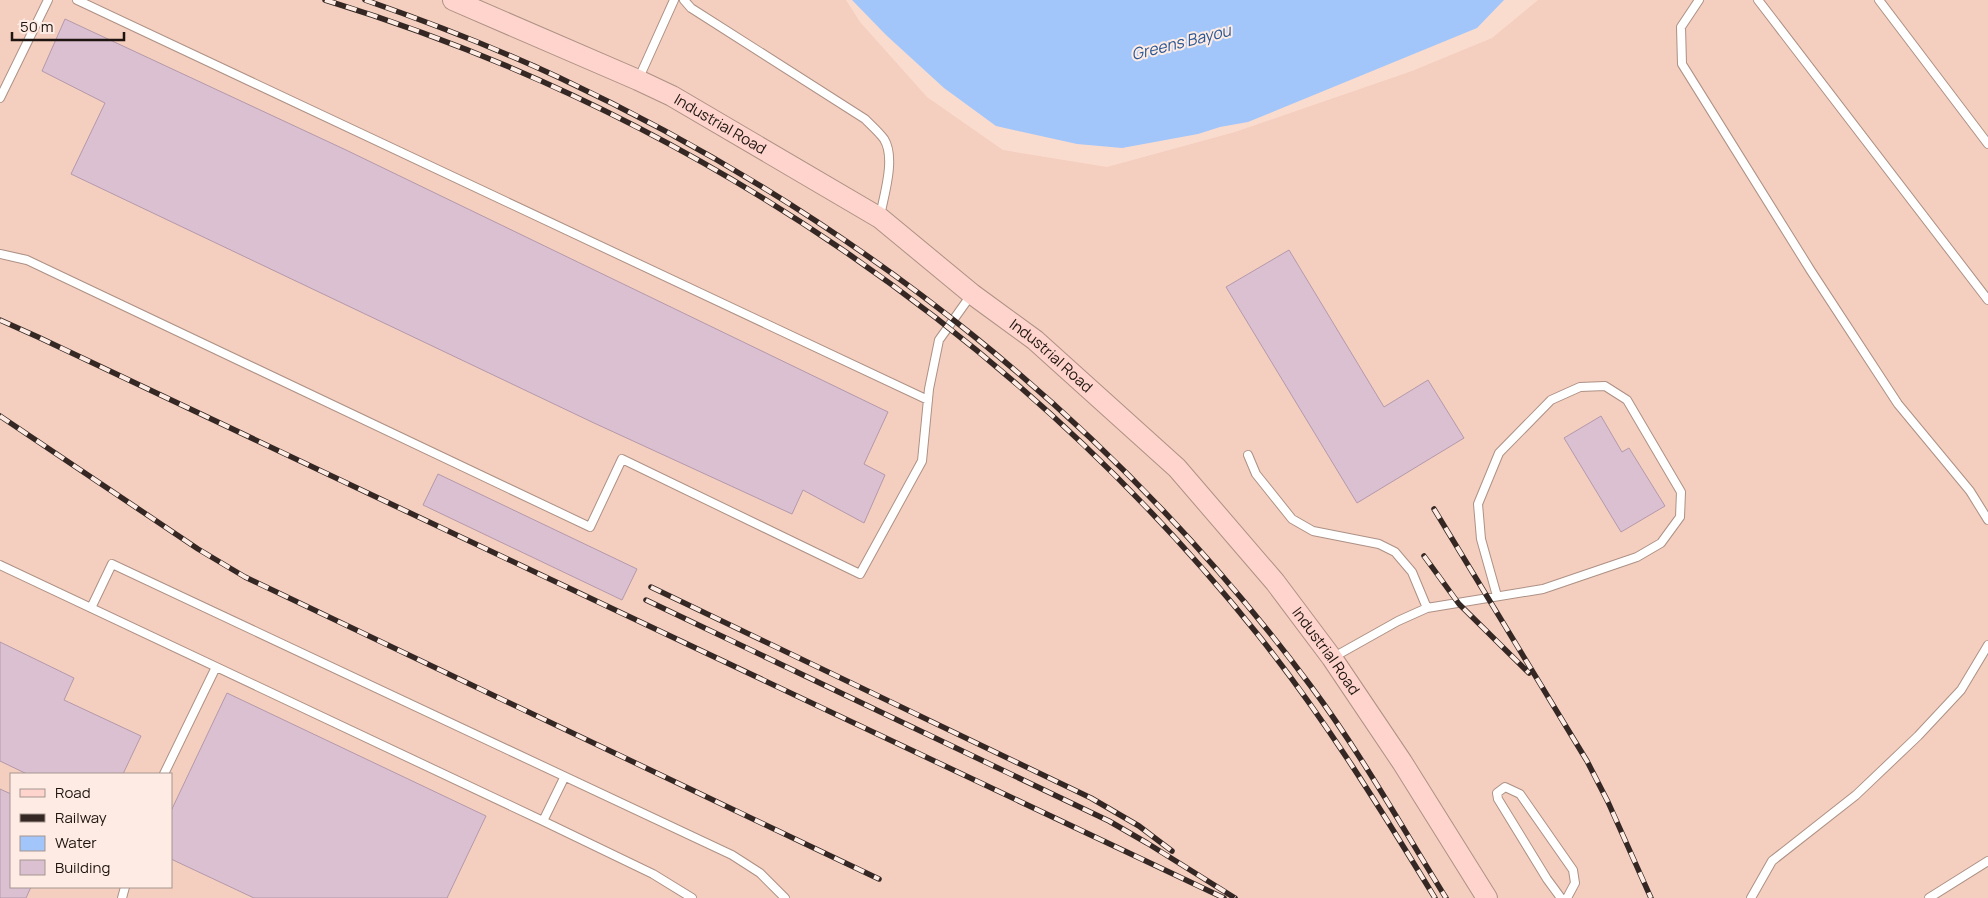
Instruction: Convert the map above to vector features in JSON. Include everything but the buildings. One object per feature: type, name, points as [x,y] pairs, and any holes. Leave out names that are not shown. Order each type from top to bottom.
[{"type":"street","name":"Industrial Road","points":[[453,0],[672,96],[880,218],[972,294],[1035,340],[1177,468],[1275,582],[1332,658],[1402,762],[1486,898]]},
{"type":"lane","points":[[0,98],[48,0]]},
{"type":"lane","points":[[77,0],[928,400]]},
{"type":"lane","points":[[638,80],[674,0]]},
{"type":"lane","points":[[684,0],[691,8],[865,119],[884,139],[888,151],[888,169],[880,218]]},
{"type":"lane","points":[[1699,0],[1681,27],[1682,64],[1811,271],[1898,404],[1970,491],[1988,520]]},
{"type":"lane","points":[[1758,0],[1988,300]]},
{"type":"lane","points":[[1879,0],[1988,144]]},
{"type":"lane","points":[[0,254],[27,260],[590,527],[622,459],[860,574],[922,461],[928,400],[939,340],[972,294]]},
{"type":"lane","points":[[1332,658],[1398,621],[1427,608],[1543,590],[1637,557],[1661,543],[1680,517],[1681,492],[1627,400],[1605,386],[1580,387],[1551,400],[1499,453],[1478,504],[1481,539],[1497,596]]},
{"type":"lane","points":[[1248,455],[1256,474],[1292,519],[1313,531],[1379,544],[1395,552],[1412,572],[1427,608]]},
{"type":"lane","points":[[91,608],[112,564],[564,778],[732,855],[760,873],[785,898]]},
{"type":"lane","points":[[0,565],[543,821],[653,874],[692,898]]},
{"type":"lane","points":[[1751,898],[1772,861],[1856,795],[1918,736],[1961,690],[1988,645]]},
{"type":"lane","points":[[164,773],[216,667]]},
{"type":"lane","points":[[543,821],[564,778]]},
{"type":"lane","points":[[1561,898],[1547,879],[1498,799],[1497,793],[1505,787],[1520,794],[1573,870],[1575,883],[1568,898]]},
{"type":"lane","points":[[1929,898],[1988,861]]},
{"type":"shaded area","points":[[0,0],[846,0],[860,22],[927,97],[1003,150],[1107,167],[1235,132],[1412,71],[1492,38],[1538,0],[1988,0],[1988,898],[0,898]]},
{"type":"water","name":"Greens Bayou","points":[[852,0],[1504,0],[1477,28],[1248,122],[1220,127],[1198,134],[1122,148],[1077,144],[996,126],[944,88],[886,35]]},
{"type":"railway","points":[[325,0],[460,47],[592,105],[718,172],[840,248],[955,333],[1064,426],[1165,527],[1259,636],[1307,699],[1373,797],[1435,898]]},
{"type":"railway","points":[[365,0],[512,56],[669,133],[774,194],[876,262],[972,335],[1065,414],[1152,499],[1234,589],[1328,710],[1446,898]]},
{"type":"railway","points":[[0,320],[1224,898]]},
{"type":"railway","points":[[0,416],[198,549],[245,577],[879,879]]},
{"type":"railway","points":[[1434,509],[1587,761],[1608,802],[1651,898]]},
{"type":"railway","points":[[1424,556],[1459,604],[1529,673]]},
{"type":"railway","points":[[651,587],[1091,798],[1139,826],[1172,851]]},
{"type":"railway","points":[[646,600],[1109,821],[1235,898]]}]
